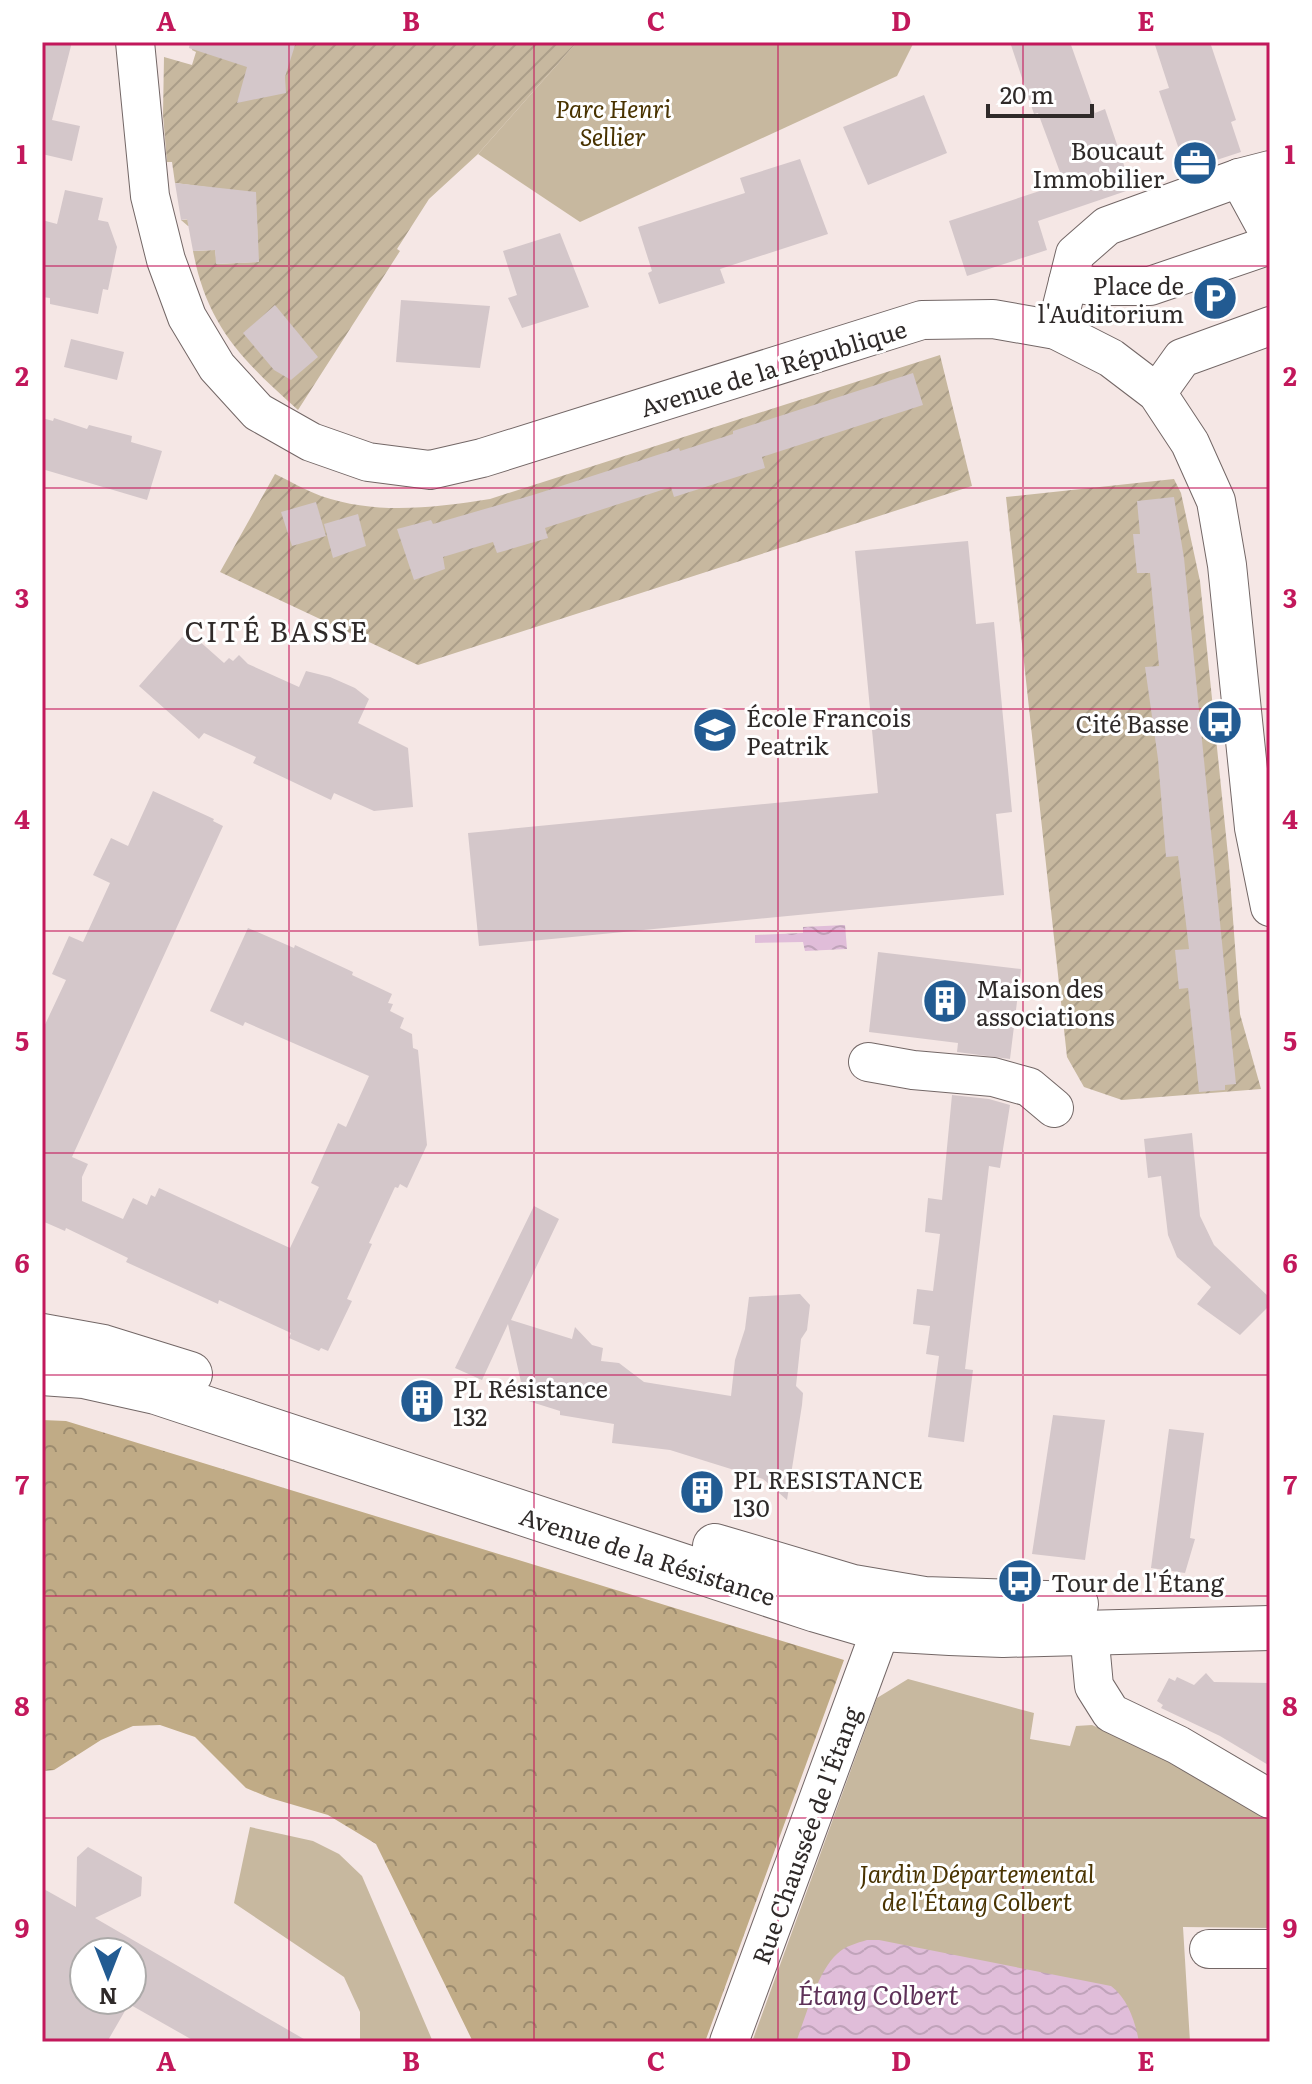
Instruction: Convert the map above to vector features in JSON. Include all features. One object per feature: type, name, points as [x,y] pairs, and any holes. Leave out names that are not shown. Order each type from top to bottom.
[{"type":"main road","name":"Avenue de la Résistance","points":[[42,1336],[103,1347],[155,1362],[732,1552],[853,1587],[924,1599],[1270,1604]]},
{"type":"main road","name":"Avenue de la Résistance","points":[[42,1373],[84,1376],[156,1392],[881,1629],[1003,1635],[1270,1628]]},
{"type":"street","name":"Avenue de la République","points":[[135,42],[150,196],[166,260],[187,317],[217,367],[258,412],[311,442],[368,462],[430,470],[482,458],[922,320],[993,319],[1056,330],[1111,358],[1157,393],[1190,443],[1216,501],[1227,565],[1254,828],[1270,907]]},
{"type":"street","points":[[1056,330],[1075,254],[1107,226],[1255,174],[1270,235]]},
{"type":"street","points":[[1068,282],[1092,286],[1150,286],[1270,245]]},
{"type":"street","points":[[1157,393],[1182,358],[1270,326]]},
{"type":"street","points":[[868,1062],[913,1070],[993,1077],[1029,1087],[1054,1108]]},
{"type":"street","points":[[881,1629],[924,1599]]},
{"type":"street","points":[[1054,1603],[1089,1632],[1094,1686],[1111,1713],[1178,1745],[1270,1799]]},
{"type":"street","name":"Rue Chaussée de l'Étang","points":[[729,2042],[881,1629]]},
{"type":"street","points":[[1209,1949],[1270,1949]]},
{"type":"green space","points":[[194,42],[577,42],[478,154],[429,199],[397,249],[400,251],[298,410],[260,375],[230,340],[208,301],[193,251],[215,250],[217,264],[258,262],[257,224],[188,226],[181,220],[206,218],[206,187],[175,183],[172,162],[167,162],[163,115],[164,57],[192,65],[196,52],[192,50]]},
{"type":"green space","name":"Parc Henri Sellier","points":[[577,42],[914,42],[897,76],[580,222],[478,154]]},
{"type":"green space","points":[[940,355],[972,486],[418,665],[220,572],[275,474],[321,496],[363,506],[426,507],[490,499]]},
{"type":"green space","points":[[1174,479],[1181,493],[1200,581],[1229,865],[1240,1014],[1261,1089],[1122,1100],[1084,1087],[1067,1057],[1006,497]]},
{"type":"green space","points":[[42,1420],[66,1421],[844,1660],[705,2042],[473,2042],[376,1844],[328,1815],[246,1788],[195,1737],[160,1725],[133,1726],[101,1740],[54,1770],[42,1771]]},
{"type":"green space","name":"Jardin Départemental de l'Étang Colbert","points":[[908,1679],[1034,1713],[1030,1739],[1070,1746],[1076,1726],[1092,1725],[1200,1772],[1270,1817],[1270,1928],[1183,1927],[1190,2042],[752,2042],[877,1698]]},
{"type":"green space","points":[[250,1827],[313,1841],[339,1854],[362,1876],[433,2042],[360,2042],[360,2012],[344,1977],[234,1903]]},
{"type":"water","points":[[845,925],[847,949],[805,951],[803,942],[755,943],[755,935],[803,933],[803,927]]},
{"type":"water","name":"Étang Colbert","points":[[867,1940],[1111,1986],[1130,2011],[1139,2042],[796,2042],[818,1983],[830,1962],[844,1949]]},
{"type":"building","points":[[42,42],[72,42],[52,120],[80,126],[72,161],[42,154]]},
{"type":"building","points":[[190,42],[296,42],[285,77],[286,93],[237,103],[247,67],[189,48]]},
{"type":"building","points":[[1010,42],[1070,42],[1095,113],[1105,109],[1132,189],[1038,221],[1047,250],[967,276],[949,221],[1064,183],[1038,113],[1034,114]]},
{"type":"building","points":[[1154,42],[1210,42],[1236,120],[1231,122],[1241,152],[1186,170],[1159,91],[1169,88]]},
{"type":"building","points":[[924,95],[947,153],[868,185],[843,127]]},
{"type":"building","points":[[800,159],[828,234],[720,269],[725,283],[659,304],[648,273],[652,271],[638,227],[745,193],[740,178]]},
{"type":"building","points":[[175,183],[256,192],[259,262],[216,264],[215,250],[193,251],[187,219],[181,220]]},
{"type":"building","points":[[65,190],[103,198],[98,220],[108,222],[117,247],[108,290],[103,289],[98,314],[50,304],[50,298],[42,297],[42,220],[57,224]]},
{"type":"building","points":[[560,233],[589,307],[522,328],[508,298],[517,295],[503,251]]},
{"type":"building","points":[[401,300],[490,306],[480,368],[396,362]]},
{"type":"building","points":[[275,305],[318,357],[291,380],[274,370],[243,333]]},
{"type":"building","points":[[71,339],[124,352],[117,380],[64,367]]},
{"type":"building","points":[[913,373],[923,405],[762,457],[765,468],[674,497],[671,487],[545,528],[548,538],[497,553],[493,542],[443,557],[445,569],[414,580],[397,529],[431,520],[433,524],[679,448],[680,451]]},
{"type":"building","points":[[42,418],[132,436],[131,442],[162,451],[147,500],[42,469]]},
{"type":"building","points":[[1174,497],[1184,558],[1236,1084],[1225,1085],[1225,1090],[1199,1092],[1188,988],[1179,989],[1175,950],[1189,949],[1178,856],[1166,857],[1158,759],[1145,667],[1159,666],[1150,573],[1137,573],[1133,534],[1140,534],[1137,501]]},
{"type":"building","points":[[316,502],[326,536],[292,546],[281,512]]},
{"type":"building","points":[[358,514],[366,546],[333,558],[324,524]]},
{"type":"building","points":[[968,541],[976,624],[994,622],[1012,812],[996,814],[1004,895],[479,946],[468,833],[878,793],[855,551]]},
{"type":"building","points":[[182,637],[192,645],[197,639],[224,663],[229,658],[233,661],[239,655],[248,664],[299,687],[306,671],[355,688],[369,699],[358,723],[408,748],[413,807],[374,811],[334,793],[331,800],[253,763],[256,757],[204,733],[199,739],[139,686]]},
{"type":"building","points":[[153,791],[223,826],[72,1157],[88,1164],[82,1177],[82,1201],[123,1219],[133,1198],[147,1205],[151,1195],[155,1197],[159,1188],[290,1248],[319,1187],[311,1183],[338,1123],[346,1127],[369,1076],[245,1022],[243,1026],[210,1011],[248,928],[294,948],[295,945],[392,994],[388,1003],[393,1004],[390,1011],[404,1018],[400,1028],[412,1034],[413,1048],[418,1050],[427,1145],[407,1188],[400,1184],[398,1188],[395,1187],[347,1299],[352,1301],[328,1351],[321,1348],[319,1351],[289,1338],[291,1333],[219,1300],[218,1304],[126,1262],[128,1258],[66,1228],[65,1231],[42,1221],[42,1031],[66,980],[52,974],[69,936],[83,942],[110,883],[93,875],[111,838],[128,846]]},
{"type":"building","name":"Maison des associations","points":[[878,952],[1021,969],[1010,1059],[957,1052],[958,1043],[869,1032]]},
{"type":"building","points":[[952,1095],[1010,1105],[1000,1168],[989,1166],[965,1369],[973,1370],[964,1442],[928,1437],[939,1356],[926,1354],[930,1326],[913,1324],[917,1289],[933,1291],[940,1234],[925,1232],[928,1198],[942,1200]]},
{"type":"building","points":[[1192,1133],[1200,1216],[1214,1245],[1270,1298],[1270,1305],[1240,1335],[1197,1304],[1211,1287],[1177,1257],[1168,1235],[1161,1176],[1148,1178],[1144,1139]]},
{"type":"building","points":[[534,1206],[559,1219],[511,1320],[572,1339],[575,1327],[592,1345],[603,1348],[601,1361],[619,1363],[644,1382],[731,1396],[735,1360],[745,1329],[749,1297],[800,1294],[810,1305],[807,1330],[801,1339],[796,1386],[803,1393],[802,1405],[787,1500],[763,1479],[670,1450],[612,1443],[614,1424],[560,1415],[560,1411],[525,1400],[508,1324],[482,1380],[455,1368]]},
{"type":"building","points":[[1053,1415],[1105,1420],[1085,1560],[1032,1554]]},
{"type":"building","points":[[1169,1429],[1204,1433],[1190,1538],[1195,1539],[1185,1573],[1151,1568]]},
{"type":"building","points":[[1206,1673],[1214,1682],[1270,1683],[1270,1766],[1220,1736],[1161,1708],[1163,1705],[1157,1701],[1169,1678],[1175,1681],[1177,1677],[1194,1685]]},
{"type":"building","points":[[88,1847],[142,1877],[141,1896],[95,1918],[126,1936],[68,1936],[68,2016],[122,2016],[107,2042],[42,2042],[42,1888],[76,1907],[77,1857]]},
{"type":"building","points":[[148,1949],[309,2042],[196,2042],[148,2015]]},
{"type":"place","name":"Boucaut Immobilier","points":[[1195,163]]},
{"type":"place","name":"Place de l'Auditorium","points":[[1215,298]]},
{"type":"place","name":"Cité Basse","points":[[1220,722]]},
{"type":"place","name":"École Francois Peatrik","points":[[715,730]]},
{"type":"place","name":"Maison des associations","points":[[945,1001]]},
{"type":"place","name":"PL Résistance 132","points":[[422,1401]]},
{"type":"place","name":"PL RESISTANCE 130","points":[[702,1492]]},
{"type":"place","name":"Tour de l'Étang","points":[[1020,1581]]},
{"type":"district","name":"CITÉ BASSE","points":[[277,630]]}]
